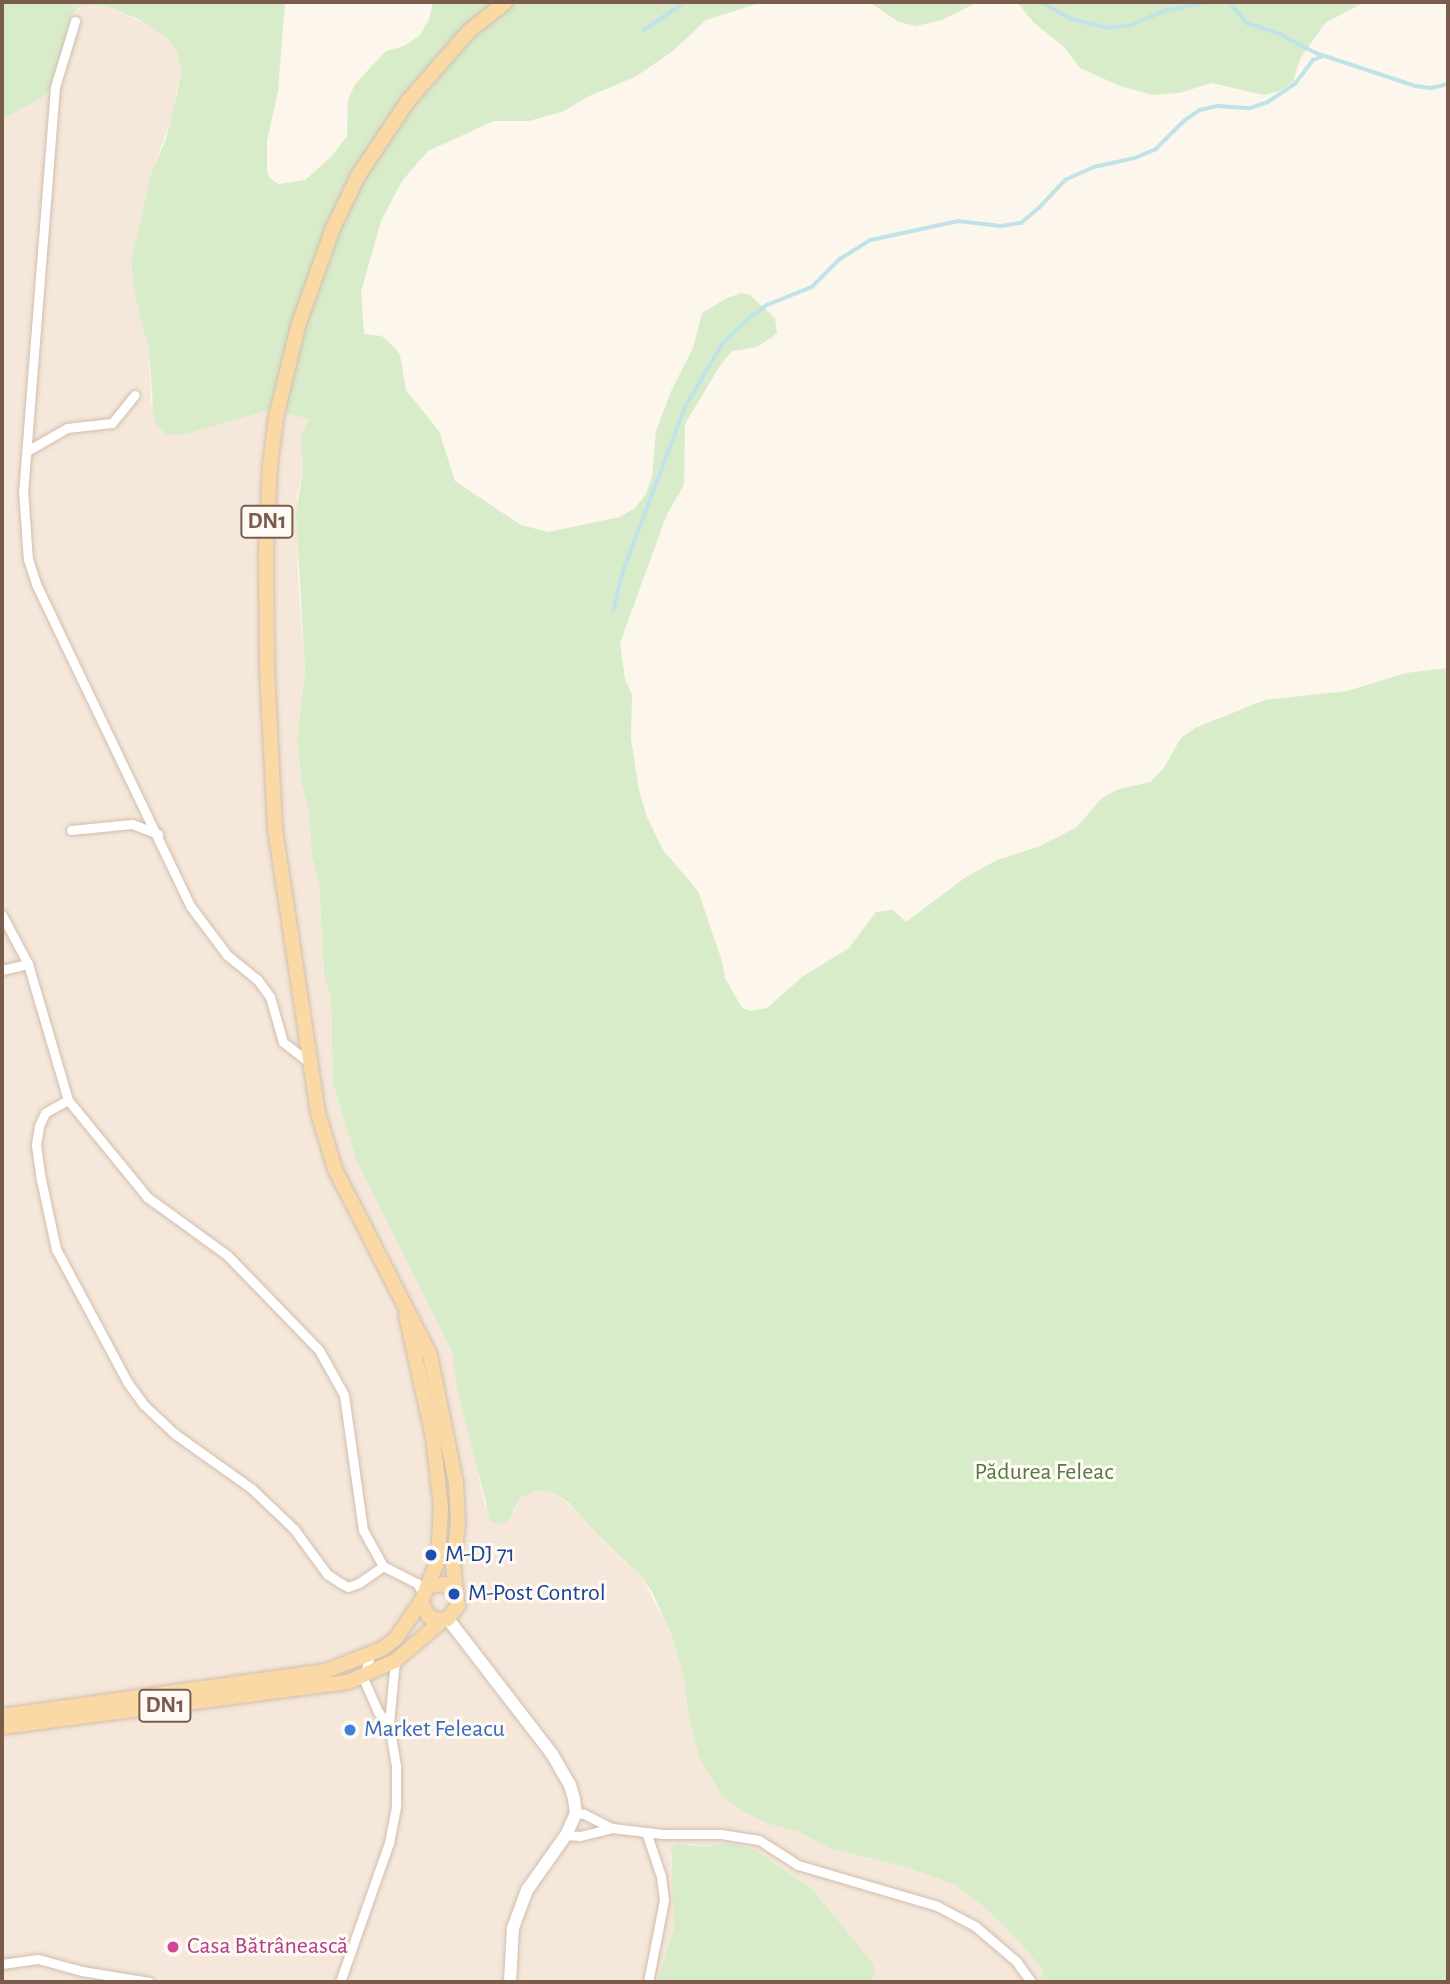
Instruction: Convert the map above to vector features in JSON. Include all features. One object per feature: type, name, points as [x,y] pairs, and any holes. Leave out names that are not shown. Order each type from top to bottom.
[{"type":"main road","name":"DN1","points":[[2,1727],[363,1678],[395,1661],[458,1605],[453,1566],[458,1523],[452,1456],[430,1355],[331,1159],[318,1114],[275,828],[270,748],[266,554],[270,466],[276,417],[307,297],[333,228],[358,176],[408,101],[470,31],[506,2]]},
{"type":"main road","name":"DN1","points":[[2,1716],[305,1674],[370,1656],[396,1638],[424,1594],[440,1545],[440,1487],[433,1437],[405,1310]]},
{"type":"main road","points":[[445,1619],[429,1617],[424,1594],[444,1584],[456,1593]]},
{"type":"street","points":[[75,21],[55,87],[27,451],[24,527],[36,584],[191,907],[227,955],[257,979],[270,997],[283,1042],[310,1063]]},
{"type":"street","points":[[27,451],[68,428],[112,423],[135,395]]},
{"type":"street","points":[[71,830],[132,824],[158,834]]},
{"type":"street","points":[[2,915],[28,964],[68,1100],[147,1197],[227,1255],[319,1350],[344,1395],[363,1530],[383,1566],[417,1583],[424,1594]]},
{"type":"street","points":[[2,970],[28,964]]},
{"type":"street","points":[[68,1100],[45,1113],[39,1126],[36,1146],[45,1200],[56,1249],[128,1382],[144,1405],[175,1434],[252,1489],[294,1529],[327,1574],[348,1587],[359,1583],[383,1566]]},
{"type":"street","points":[[445,1619],[552,1754],[570,1785],[576,1813],[566,1835],[527,1890],[513,1928],[510,1982]]},
{"type":"street","points":[[370,1656],[363,1678],[378,1712],[389,1724]]},
{"type":"street","points":[[340,1982],[389,1843],[396,1806],[396,1779],[389,1724],[395,1661]]},
{"type":"street","points":[[576,1813],[584,1814],[612,1828],[646,1832],[721,1833],[759,1840],[798,1865],[937,1906],[975,1926],[1016,1961],[1031,1982]]},
{"type":"street","points":[[566,1835],[580,1836],[612,1828]]},
{"type":"street","points":[[646,1832],[662,1877],[664,1900],[648,1982]]},
{"type":"street","points":[[2,1964],[38,1959],[82,1971],[149,1982]]},
{"type":"shaded area","points":[[89,5],[106,6],[153,27],[168,38],[177,53],[181,71],[170,123],[151,173],[131,262],[135,298],[149,350],[151,403],[183,435],[269,410],[309,419],[301,433],[303,469],[297,496],[298,577],[305,670],[297,742],[302,785],[309,811],[312,857],[319,883],[324,974],[331,1000],[333,1084],[357,1162],[452,1352],[485,1506],[513,1514],[520,1498],[527,1493],[537,1490],[554,1493],[582,1515],[603,1541],[642,1577],[671,1634],[687,1687],[686,1705],[699,1757],[722,1796],[744,1812],[799,1832],[831,1849],[907,1867],[955,1885],[984,1907],[1015,1937],[1043,1970],[1040,1982],[871,1982],[873,1963],[813,1890],[757,1851],[732,1842],[705,1847],[689,1844],[670,1854],[675,1891],[674,1927],[657,1982],[2,1982],[2,120],[38,100],[62,56],[68,22],[77,9]]},
{"type":"green space","name":"Pădurea Feleac","points":[[2,2],[285,2],[278,91],[267,141],[267,172],[278,184],[305,180],[332,156],[347,136],[348,100],[355,84],[386,51],[404,46],[419,36],[429,20],[433,2],[763,2],[706,20],[673,51],[635,77],[587,97],[564,111],[529,121],[494,121],[428,151],[402,181],[381,221],[361,292],[364,334],[382,336],[400,355],[406,390],[439,431],[455,481],[521,525],[548,532],[620,517],[635,508],[646,494],[652,476],[656,431],[672,389],[693,348],[702,313],[741,293],[750,295],[775,318],[777,333],[771,338],[757,347],[732,351],[721,364],[685,424],[684,485],[667,514],[620,643],[625,679],[632,695],[631,738],[639,791],[647,817],[663,850],[698,891],[722,961],[725,978],[742,1008],[750,1011],[767,1008],[802,977],[849,948],[876,912],[893,910],[906,922],[966,877],[997,860],[1038,847],[1077,827],[1101,799],[1116,790],[1150,782],[1163,769],[1181,738],[1195,728],[1265,700],[1347,691],[1406,673],[1448,668],[1448,1982],[1040,1982],[1043,1970],[1015,1937],[984,1907],[955,1885],[907,1867],[831,1849],[799,1832],[769,1824],[744,1812],[722,1796],[699,1757],[688,1714],[684,1677],[671,1634],[652,1592],[642,1577],[569,1503],[554,1493],[537,1490],[520,1498],[508,1521],[500,1524],[491,1522],[459,1397],[452,1352],[357,1162],[333,1084],[331,1000],[324,974],[319,883],[312,857],[309,811],[302,785],[297,742],[305,670],[296,514],[303,469],[301,433],[309,419],[269,410],[183,435],[165,434],[154,421],[149,350],[135,298],[131,262],[151,173],[166,139],[178,89],[181,71],[177,53],[168,38],[138,19],[106,6],[89,5],[77,8],[68,22],[62,56],[50,89],[38,100],[2,120]]},
{"type":"green space","points":[[869,2],[978,2],[942,20],[916,26],[899,22]]},
{"type":"green space","points":[[1017,2],[1365,2],[1325,23],[1300,59],[1293,82],[1279,91],[1263,95],[1212,83],[1179,93],[1153,95],[1120,86],[1080,68],[1064,47],[1033,22]]},
{"type":"green space","points":[[732,1842],[757,1851],[813,1890],[873,1963],[875,1974],[871,1982],[657,1982],[674,1927],[671,1847],[678,1844],[705,1847]]},
{"type":"waterway","points":[[644,30],[685,2]]},
{"type":"waterway","points":[[1042,2],[1071,19],[1109,28],[1131,25],[1164,11],[1209,2]]},
{"type":"waterway","points":[[1229,2],[1247,23],[1280,34],[1316,53],[1416,86],[1431,88],[1448,84]]},
{"type":"waterway","points":[[613,611],[622,574],[685,407],[723,343],[753,315],[767,305],[812,287],[840,259],[871,240],[958,221],[1001,226],[1021,223],[1065,180],[1094,167],[1135,158],[1156,149],[1184,121],[1200,110],[1218,106],[1250,108],[1268,102],[1295,84],[1313,60],[1323,56]]},
{"type":"place","name":"M-DJ 71","points":[[431,1555]]},
{"type":"place","name":"M-Post Control","points":[[454,1594]]},
{"type":"place","name":"Market Feleacu","points":[[350,1730]]},
{"type":"place","name":"Casa Bătrânească","points":[[173,1947]]}]
